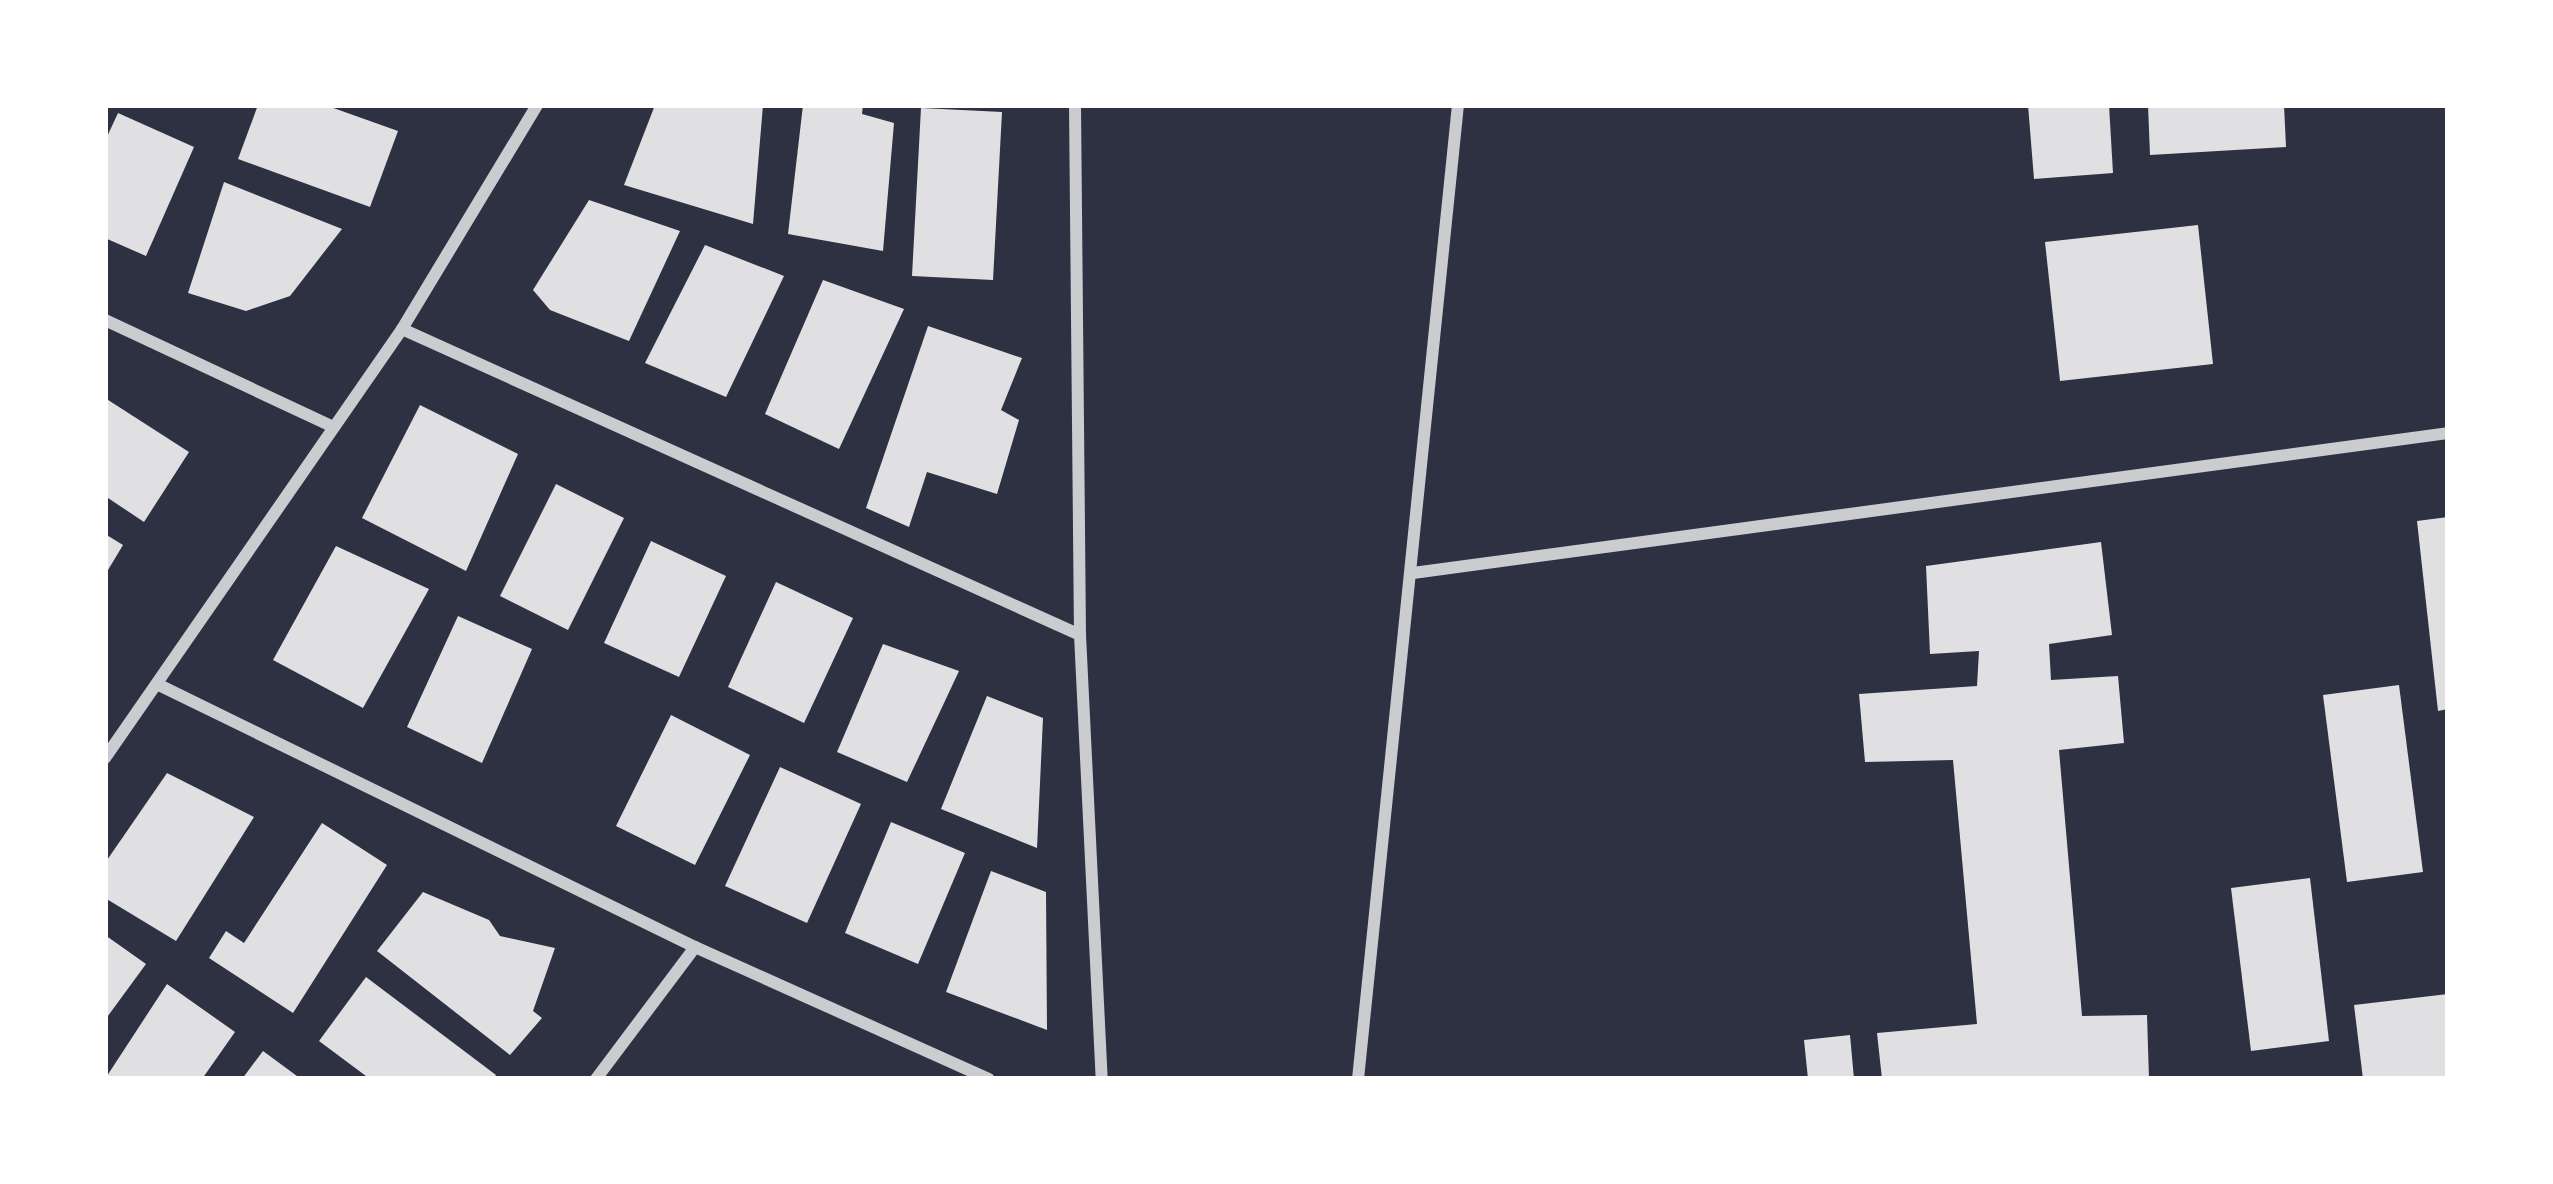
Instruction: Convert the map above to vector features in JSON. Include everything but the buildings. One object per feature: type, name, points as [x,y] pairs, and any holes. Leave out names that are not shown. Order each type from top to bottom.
[{"type":"street","points":[[105,758],[161,686],[402,329],[537,105]]},
{"type":"street","points":[[1075,105],[1080,634],[1102,1079]]},
{"type":"street","points":[[1358,1079],[1457,105]]},
{"type":"street","points":[[105,320],[333,427]]},
{"type":"street","points":[[402,329],[1080,634]]},
{"type":"street","points":[[1413,573],[2448,433]]},
{"type":"street","points":[[161,686],[695,947],[989,1079]]},
{"type":"street","points":[[596,1079],[695,947]]}]
